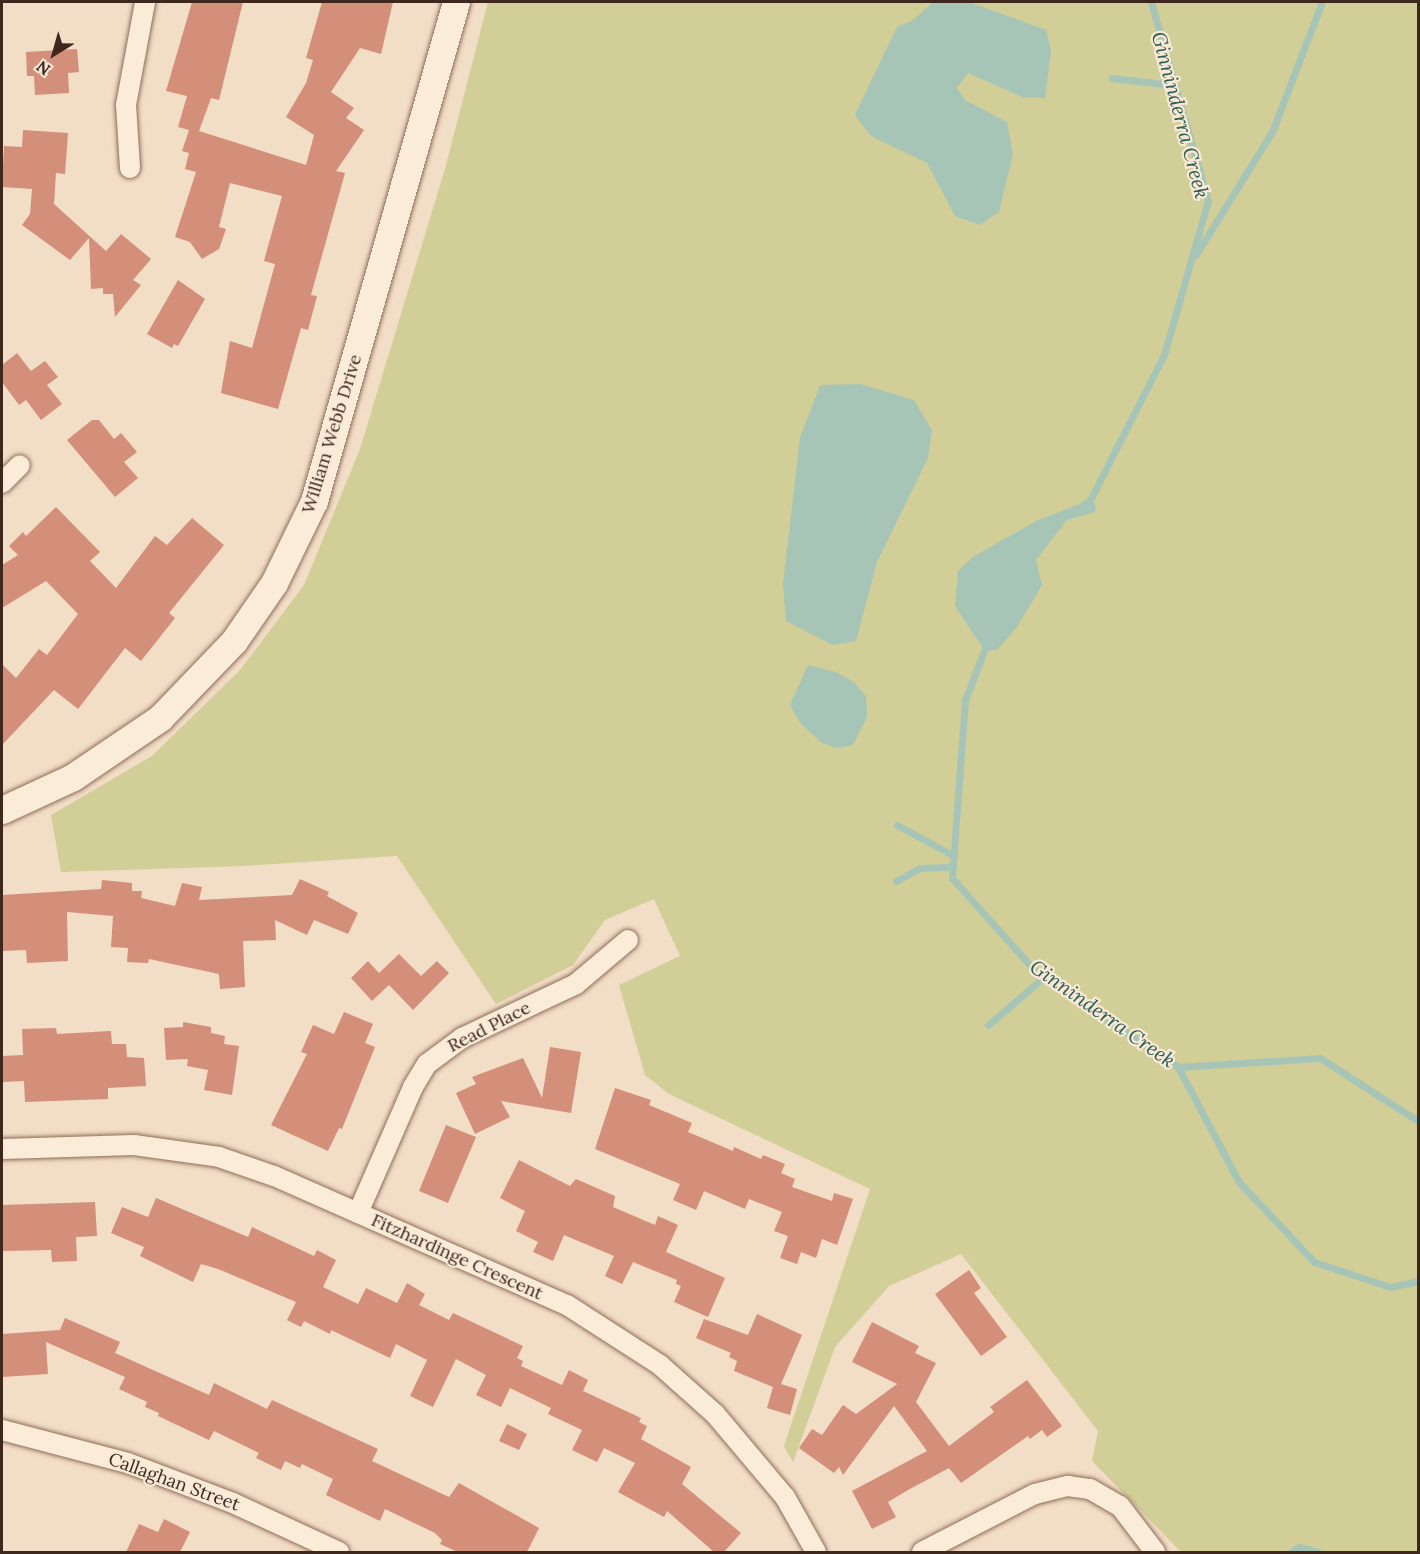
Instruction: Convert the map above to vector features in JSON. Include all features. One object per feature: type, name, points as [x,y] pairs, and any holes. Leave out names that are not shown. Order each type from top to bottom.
[{"type":"main road","name":"William Webb Drive","points":[[2,810],[41,794],[103,759],[187,694],[255,613],[310,510],[456,2]]},
{"type":"street","points":[[130,168],[126,105],[146,2]]},
{"type":"street","points":[[2,483],[20,465]]},
{"type":"street","name":"Read Place","points":[[358,1213],[413,1087],[427,1064],[462,1038],[576,984],[628,940]]},
{"type":"street","name":"Fitzhardinge Crescent","points":[[2,1149],[134,1144],[191,1151],[274,1176],[567,1305],[660,1365],[715,1414],[764,1469],[816,1552]]},
{"type":"street","name":"Callaghan Street","points":[[2,1430],[128,1463],[233,1503],[339,1552]]},
{"type":"street","points":[[922,1552],[1035,1494],[1068,1485],[1090,1489],[1120,1506],[1155,1552]]},
{"type":"shaded area","points":[[488,2],[1418,2],[1418,1552],[1181,1552],[1092,1461],[1098,1431],[961,1254],[889,1286],[835,1347],[793,1462],[784,1446],[870,1189],[669,1094],[645,1075],[619,985],[680,956],[654,899],[605,920],[573,965],[496,1004],[397,856],[244,866],[61,872],[51,815],[152,756],[240,670],[304,585],[360,449],[445,169]]},
{"type":"shaded area","points":[[933,2],[969,2],[1046,30],[1051,50],[1045,98],[1022,97],[968,73],[957,88],[965,100],[1007,122],[1013,154],[999,212],[980,225],[955,216],[927,163],[871,136],[855,115],[897,27],[913,20]]},
{"type":"shaded area","points":[[861,384],[914,400],[932,430],[928,458],[877,562],[856,641],[833,645],[786,621],[783,584],[800,438],[820,385]]},
{"type":"shaded area","points":[[1090,500],[1096,505],[1095,512],[1067,520],[1036,560],[1042,585],[1017,627],[997,650],[985,651],[955,606],[958,571],[973,557],[1036,521]]},
{"type":"shaded area","points":[[808,665],[836,672],[854,682],[866,696],[867,717],[853,745],[837,748],[822,743],[800,723],[790,705]]},
{"type":"building","points":[[192,2],[243,2],[219,100],[211,98],[199,131],[306,165],[314,135],[286,117],[306,83],[313,60],[306,58],[322,2],[393,2],[381,54],[360,48],[331,92],[354,108],[346,118],[364,130],[336,171],[345,173],[311,295],[317,296],[308,330],[301,328],[278,409],[221,393],[230,341],[252,348],[275,264],[264,261],[282,196],[230,183],[219,227],[226,229],[219,249],[202,259],[190,242],[175,237],[196,172],[185,169],[189,153],[182,151],[189,130],[178,127],[187,96],[166,91]]},
{"type":"building","points":[[77,49],[79,72],[68,73],[69,93],[35,95],[34,76],[27,76],[26,52]]},
{"type":"building","points":[[23,130],[68,133],[65,174],[56,173],[54,204],[106,251],[121,234],[151,259],[133,280],[141,285],[115,317],[113,294],[103,294],[103,288],[91,289],[89,238],[70,260],[22,225],[30,214],[32,189],[2,187],[4,146],[22,147]]},
{"type":"building","points":[[178,280],[205,299],[178,346],[174,344],[172,348],[147,334]]},
{"type":"building","points":[[17,353],[31,371],[45,361],[58,377],[47,385],[62,404],[41,420],[26,400],[19,405],[2,382],[2,365]]},
{"type":"building","points":[[92,420],[99,420],[114,439],[121,433],[137,452],[124,462],[138,478],[115,497],[67,440]]},
{"type":"building","points":[[56,507],[100,552],[90,561],[116,588],[155,536],[167,545],[192,518],[224,545],[169,613],[175,618],[141,661],[125,648],[78,709],[54,690],[2,745],[2,664],[16,678],[39,649],[47,655],[78,614],[46,581],[2,608],[2,565],[18,555],[9,546],[23,532],[26,536]]},
{"type":"building","points":[[300,879],[329,892],[327,896],[358,913],[348,934],[314,920],[307,935],[275,920],[276,940],[243,941],[245,987],[220,989],[219,974],[149,959],[148,963],[127,962],[128,948],[111,947],[113,916],[67,912],[68,961],[27,963],[26,950],[2,951],[2,895],[101,889],[102,880],[132,883],[132,891],[142,891],[141,898],[175,906],[182,883],[202,887],[199,900],[292,895]]},
{"type":"building","points":[[399,954],[421,976],[437,961],[449,973],[413,1010],[389,985],[372,1001],[351,978],[368,961],[379,973]]},
{"type":"building","points":[[344,1012],[373,1024],[365,1043],[375,1047],[342,1129],[339,1128],[328,1151],[271,1125],[307,1054],[301,1052],[313,1025],[334,1034]]},
{"type":"building","points":[[183,1022],[211,1027],[211,1033],[225,1036],[224,1044],[239,1046],[232,1095],[204,1090],[208,1070],[187,1066],[188,1059],[166,1060],[164,1028],[183,1027]]},
{"type":"building","points":[[56,1028],[57,1034],[111,1031],[112,1044],[126,1044],[127,1057],[144,1058],[146,1086],[108,1088],[108,1099],[25,1102],[24,1081],[2,1082],[2,1056],[23,1055],[22,1029]]},
{"type":"building","points":[[550,1047],[581,1052],[571,1113],[501,1101],[510,1117],[475,1134],[456,1093],[476,1084],[472,1077],[523,1058],[542,1098]]},
{"type":"building","points":[[615,1088],[651,1100],[649,1105],[692,1123],[688,1132],[733,1151],[734,1147],[761,1159],[763,1155],[785,1164],[781,1173],[795,1179],[792,1187],[832,1201],[834,1193],[853,1199],[837,1245],[822,1239],[816,1258],[801,1252],[797,1264],[780,1258],[788,1236],[774,1231],[782,1212],[749,1199],[745,1209],[704,1191],[696,1210],[673,1200],[680,1184],[595,1149]]},
{"type":"building","points":[[446,1125],[476,1137],[448,1203],[419,1191]]},
{"type":"building","points":[[519,1160],[570,1186],[576,1179],[615,1196],[613,1207],[655,1225],[658,1216],[678,1225],[666,1252],[725,1278],[708,1317],[674,1302],[681,1286],[676,1284],[677,1280],[633,1262],[622,1284],[605,1276],[614,1256],[564,1235],[553,1261],[533,1252],[538,1242],[516,1231],[525,1211],[500,1198]]},
{"type":"building","points":[[156,1198],[248,1237],[252,1227],[314,1256],[317,1250],[336,1260],[323,1287],[358,1304],[366,1288],[397,1303],[407,1283],[425,1294],[419,1305],[449,1320],[453,1313],[523,1346],[517,1358],[523,1361],[521,1366],[562,1385],[569,1370],[588,1380],[583,1391],[641,1418],[639,1422],[647,1426],[641,1439],[691,1467],[682,1484],[741,1533],[724,1552],[714,1552],[667,1511],[664,1517],[618,1492],[635,1463],[604,1448],[597,1462],[572,1450],[582,1430],[548,1414],[551,1408],[510,1388],[501,1407],[476,1395],[486,1375],[456,1359],[433,1407],[410,1396],[427,1360],[396,1344],[390,1358],[331,1330],[330,1334],[304,1321],[301,1327],[287,1320],[296,1302],[218,1269],[201,1264],[193,1282],[140,1256],[144,1247],[111,1233],[122,1207],[148,1217]]},
{"type":"building","points":[[95,1202],[97,1236],[76,1237],[77,1261],[52,1262],[51,1250],[2,1251],[2,1205]]},
{"type":"building","points":[[969,1270],[981,1288],[974,1293],[1007,1337],[981,1356],[935,1294]]},
{"type":"building","points":[[757,1314],[802,1335],[781,1384],[797,1389],[790,1415],[767,1408],[773,1387],[734,1371],[737,1361],[729,1357],[731,1353],[696,1338],[704,1319],[748,1335]]},
{"type":"building","points":[[65,1318],[120,1342],[115,1353],[209,1395],[214,1383],[267,1409],[272,1400],[378,1449],[372,1461],[449,1497],[459,1483],[539,1528],[527,1552],[458,1552],[440,1544],[442,1540],[435,1533],[385,1509],[380,1521],[326,1495],[333,1479],[302,1464],[300,1468],[285,1461],[281,1470],[256,1458],[259,1453],[214,1431],[209,1440],[158,1416],[159,1413],[145,1407],[147,1402],[119,1389],[125,1377],[46,1342],[48,1374],[2,1377],[2,1334],[60,1330]]},
{"type":"building","points":[[872,1322],[919,1346],[915,1353],[936,1363],[916,1402],[949,1446],[994,1412],[990,1407],[1027,1380],[1062,1426],[1047,1437],[1042,1430],[1030,1439],[1028,1436],[961,1483],[949,1468],[908,1490],[888,1502],[896,1517],[872,1529],[852,1491],[927,1451],[894,1406],[843,1475],[839,1467],[834,1473],[799,1448],[812,1429],[822,1435],[843,1405],[856,1414],[897,1384],[852,1362]]},
{"type":"building","points":[[507,1424],[527,1434],[519,1450],[499,1441]]},
{"type":"building","points":[[164,1519],[190,1532],[180,1552],[126,1552],[139,1524],[158,1532]]},
{"type":"waterway","name":"Ginninderra Creek","points":[[1084,504],[1090,500],[1164,355],[1208,201],[1151,2]]},
{"type":"waterway","name":"Ginninderra Creek","points":[[1195,256],[1272,132],[1322,2]]},
{"type":"waterway","points":[[1112,78],[1173,85]]},
{"type":"waterway","name":"Ginninderra Creek","points":[[987,643],[965,700],[952,878],[1036,972],[1178,1067],[1320,1058],[1418,1121]]},
{"type":"waterway","points":[[897,825],[954,856]]},
{"type":"waterway","points":[[896,881],[919,868],[953,867]]},
{"type":"waterway","points":[[988,1025],[1044,977]]},
{"type":"waterway","points":[[1178,1067],[1239,1182],[1314,1262],[1390,1287],[1418,1281]]},
{"type":"waterway","points":[[1291,1552],[1299,1547],[1318,1552]]}]
